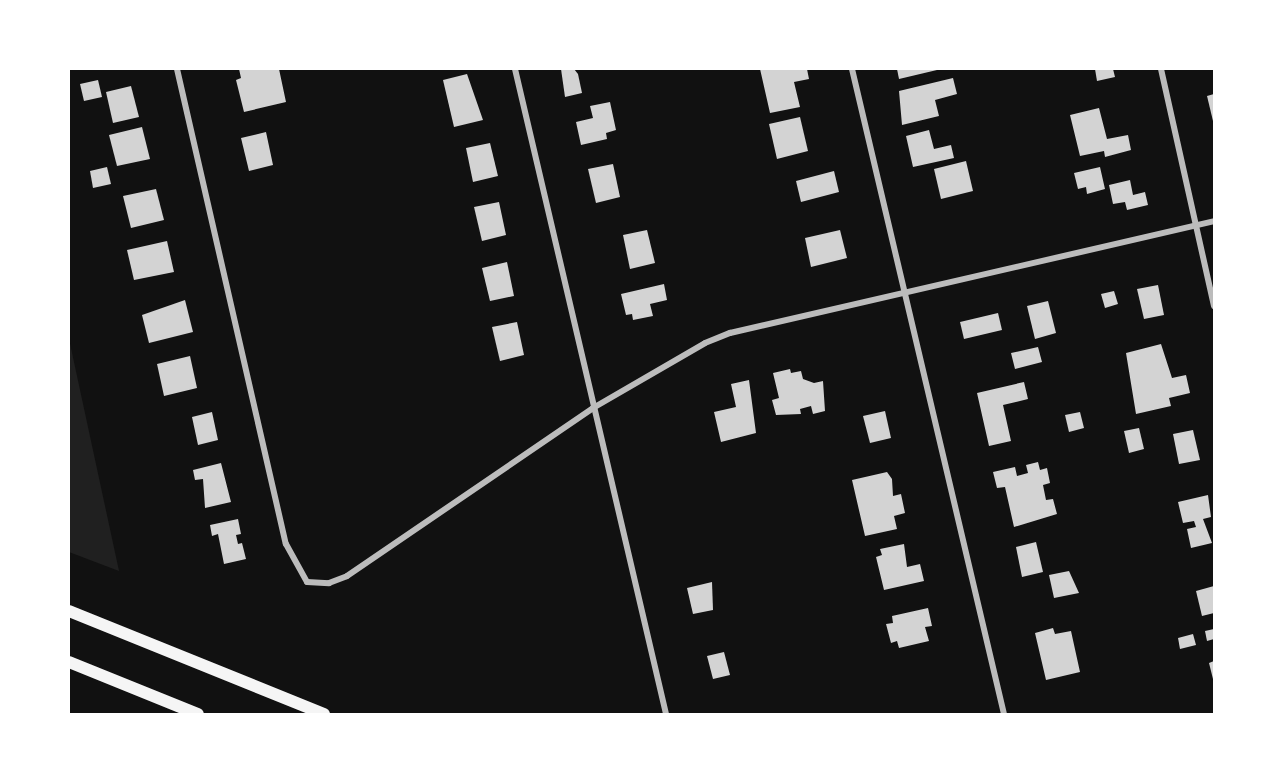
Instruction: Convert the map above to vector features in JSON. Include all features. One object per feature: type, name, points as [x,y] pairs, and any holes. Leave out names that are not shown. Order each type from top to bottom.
[{"type":"highway","points":[[69,611],[324,714]]},
{"type":"highway","points":[[69,662],[198,714]]},
{"type":"street","points":[[177,69],[286,544],[307,582],[328,583],[347,576],[593,408],[688,350],[730,333],[1214,221]]},
{"type":"street","points":[[515,69],[666,714]]},
{"type":"street","points":[[852,69],[1004,714]]},
{"type":"street","points":[[1161,69],[1214,306]]},
{"type":"shaded area","points":[[69,339],[119,571],[69,552]]},
{"type":"building","points":[[239,69],[279,69],[286,102],[244,112],[236,80],[241,78]]},
{"type":"building","points":[[561,69],[574,69],[578,74],[582,93],[565,97]]},
{"type":"building","points":[[760,69],[807,69],[809,79],[794,82],[800,107],[770,113]]},
{"type":"building","points":[[897,69],[937,69],[937,70],[899,79]]},
{"type":"building","points":[[1095,69],[1113,69],[1115,77],[1097,81]]},
{"type":"building","points":[[467,74],[483,120],[454,127],[443,80]]},
{"type":"building","points":[[953,78],[957,94],[935,100],[939,116],[902,125],[899,91]]},
{"type":"building","points":[[98,80],[102,97],[84,101],[80,84]]},
{"type":"building","points":[[131,86],[139,117],[113,123],[106,92]]},
{"type":"building","points":[[1214,94],[1214,121],[1213,121],[1207,96]]},
{"type":"building","points":[[610,102],[616,130],[606,133],[607,139],[581,145],[576,122],[593,118],[590,106]]},
{"type":"building","points":[[1099,108],[1107,139],[1128,135],[1131,150],[1105,157],[1104,151],[1080,156],[1070,115]]},
{"type":"building","points":[[800,117],[808,151],[777,159],[769,124]]},
{"type":"building","points":[[142,127],[150,159],[117,166],[109,135]]},
{"type":"building","points":[[929,130],[934,149],[951,145],[954,158],[913,167],[906,136]]},
{"type":"building","points":[[266,132],[273,165],[249,171],[241,138]]},
{"type":"building","points":[[490,143],[498,176],[473,182],[466,148]]},
{"type":"building","points":[[966,161],[973,191],[941,199],[934,169]]},
{"type":"building","points":[[613,164],[620,197],[596,203],[588,169]]},
{"type":"building","points":[[107,167],[111,184],[93,188],[90,171]]},
{"type":"building","points":[[1100,167],[1105,189],[1087,194],[1086,187],[1078,189],[1074,173]]},
{"type":"building","points":[[834,171],[839,192],[801,202],[796,181]]},
{"type":"building","points":[[1130,180],[1133,195],[1145,192],[1148,205],[1127,210],[1125,202],[1113,204],[1109,185]]},
{"type":"building","points":[[156,189],[164,220],[131,228],[123,196]]},
{"type":"building","points":[[499,202],[506,235],[482,241],[474,207]]},
{"type":"building","points":[[647,230],[655,263],[630,269],[623,235]]},
{"type":"building","points":[[840,230],[847,258],[811,267],[805,238]]},
{"type":"building","points":[[167,241],[174,272],[134,280],[127,250]]},
{"type":"building","points":[[507,262],[514,296],[490,301],[482,268]]},
{"type":"building","points":[[664,284],[667,300],[650,304],[653,316],[633,320],[632,314],[626,315],[621,294]]},
{"type":"building","points":[[1158,285],[1164,315],[1144,319],[1137,289]]},
{"type":"building","points":[[1114,291],[1118,304],[1105,308],[1101,294]]},
{"type":"building","points":[[185,300],[193,332],[149,343],[142,315]]},
{"type":"building","points":[[1048,301],[1056,333],[1035,339],[1027,306]]},
{"type":"building","points":[[998,313],[1002,330],[964,339],[960,322]]},
{"type":"building","points":[[517,322],[524,355],[500,361],[492,327]]},
{"type":"building","points":[[1161,344],[1172,378],[1186,375],[1190,393],[1169,398],[1171,406],[1136,414],[1126,353]]},
{"type":"building","points":[[1038,347],[1042,362],[1015,369],[1011,353]]},
{"type":"building","points":[[190,356],[197,388],[164,396],[157,364]]},
{"type":"building","points":[[790,369],[791,373],[801,371],[803,379],[814,383],[823,381],[825,411],[813,414],[811,406],[800,409],[801,414],[776,415],[772,400],[779,398],[773,373]]},
{"type":"building","points":[[749,380],[756,433],[721,442],[714,412],[736,407],[731,384]]},
{"type":"building","points":[[1024,382],[1028,399],[1003,405],[1011,441],[989,446],[977,393]]},
{"type":"building","points":[[885,411],[891,438],[870,443],[863,416]]},
{"type":"building","points":[[212,412],[218,440],[198,445],[192,417]]},
{"type":"building","points":[[1080,412],[1084,428],[1069,432],[1065,415]]},
{"type":"building","points":[[1139,428],[1144,449],[1129,453],[1124,431]]},
{"type":"building","points":[[1193,430],[1200,460],[1179,464],[1173,434]]},
{"type":"building","points":[[1038,462],[1040,470],[1047,468],[1050,483],[1043,485],[1046,500],[1053,499],[1057,514],[1014,527],[1005,487],[997,488],[993,472],[1015,467],[1017,476],[1028,473],[1026,465]]},
{"type":"building","points":[[221,463],[231,502],[205,508],[203,479],[195,480],[193,470]]},
{"type":"building","points":[[887,472],[892,479],[893,496],[901,494],[905,513],[894,516],[897,529],[865,536],[852,480]]},
{"type":"building","points":[[1208,495],[1211,517],[1203,519],[1212,543],[1191,548],[1187,529],[1196,527],[1194,521],[1183,523],[1178,502]]},
{"type":"building","points":[[238,519],[241,534],[236,535],[238,544],[242,543],[246,559],[224,564],[218,534],[212,536],[210,525]]},
{"type":"building","points":[[1036,542],[1043,572],[1022,577],[1016,547]]},
{"type":"building","points":[[904,544],[907,567],[920,564],[924,581],[884,590],[876,557],[882,555],[880,549]]},
{"type":"building","points":[[1069,571],[1079,593],[1054,598],[1049,575]]},
{"type":"building","points":[[712,582],[713,610],[693,614],[687,588]]},
{"type":"building","points":[[1214,586],[1214,613],[1202,616],[1196,591]]},
{"type":"building","points":[[928,608],[932,626],[925,627],[929,641],[899,648],[897,641],[891,643],[886,624],[893,623],[892,616]]},
{"type":"building","points":[[1053,628],[1055,634],[1071,631],[1080,672],[1046,680],[1035,633]]},
{"type":"building","points":[[1214,629],[1214,639],[1207,641],[1205,631]]},
{"type":"building","points":[[1193,634],[1196,645],[1180,649],[1178,638]]},
{"type":"building","points":[[724,652],[730,675],[713,679],[707,656]]},
{"type":"building","points":[[1214,661],[1214,679],[1213,679],[1209,663]]}]
